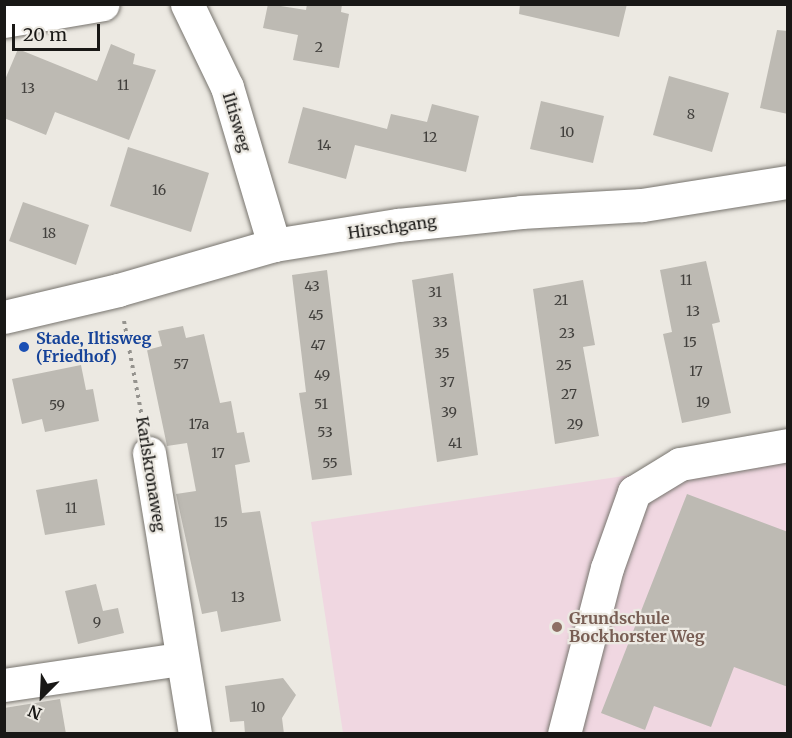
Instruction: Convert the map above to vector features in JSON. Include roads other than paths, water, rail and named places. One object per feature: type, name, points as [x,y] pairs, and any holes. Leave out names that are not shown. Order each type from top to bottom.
[{"type":"street","points":[[4,21],[103,4]]},
{"type":"street","name":"Iltisweg","points":[[187,4],[227,87],[274,245]]},
{"type":"street","name":"Hirschgang","points":[[4,317],[118,290],[274,245],[398,225],[521,212],[642,205],[788,182]]},
{"type":"street","points":[[564,734],[607,568],[634,492],[680,464],[788,445]]},
{"type":"street","name":"Karlskronaweg","points":[[149,453],[195,734]]},
{"type":"street","points":[[4,685],[181,659]]},
{"type":"place","name":"Stade, Iltisweg (Friedhof)","points":[[24,347]]},
{"type":"place","name":"Grundschule Bockhorster Weg","points":[[557,627]]}]
